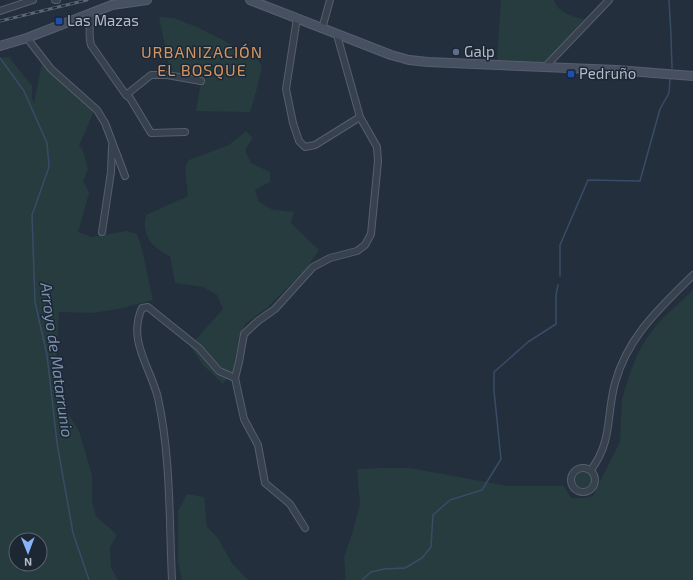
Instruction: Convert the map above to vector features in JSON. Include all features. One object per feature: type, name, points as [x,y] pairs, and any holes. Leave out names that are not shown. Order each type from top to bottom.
[{"type":"street","points":[[0,11],[33,0]]},
{"type":"street","points":[[0,46],[27,38],[90,12],[112,5],[147,0]]},
{"type":"street","points":[[250,0],[337,35],[409,60],[663,73],[693,76]]},
{"type":"street","points":[[322,29],[330,0]]},
{"type":"street","points":[[545,67],[609,0]]},
{"type":"street","points":[[90,12],[89,36],[91,45],[126,95],[130,98],[152,133],[185,132]]},
{"type":"street","points":[[297,18],[286,89],[293,123],[299,141],[305,147],[315,145],[360,118]]},
{"type":"street","points":[[305,528],[290,504],[265,483],[258,444],[244,418],[235,378],[244,334],[258,321],[275,309],[313,267],[330,258],[356,251],[365,245],[371,234],[378,161],[377,147],[360,118],[337,35]]},
{"type":"street","points":[[27,38],[51,69],[97,110],[105,123],[125,176]]},
{"type":"street","points":[[126,95],[151,75],[167,74],[201,81]]},
{"type":"street","points":[[102,232],[111,172],[113,142]]},
{"type":"street","points":[[591,470],[599,459],[607,438],[611,403],[616,381],[630,347],[653,315],[693,275]]},
{"type":"street","points":[[172,580],[167,453],[158,396],[145,365],[137,339],[138,318],[142,308],[148,307],[199,348],[218,371],[235,378]]},
{"type":"street","points":[[583,467],[591,470],[596,481],[592,488],[587,492],[582,492],[575,489],[571,480],[572,474],[579,468],[583,467]]},
{"type":"green space","points":[[501,0],[554,0],[556,5],[562,11],[571,16],[586,20],[545,62],[497,60]]},
{"type":"green space","points":[[159,17],[174,18],[199,28],[258,60],[262,66],[250,112],[196,111],[201,81],[171,75]]},
{"type":"green space","points":[[9,57],[32,86],[32,98],[34,104],[42,62],[61,82],[94,111],[79,146],[82,148],[88,169],[83,181],[89,193],[78,232],[92,237],[127,231],[137,234],[142,249],[153,300],[119,309],[92,313],[59,312],[55,380],[57,396],[79,431],[92,475],[92,502],[96,516],[117,535],[110,547],[111,567],[118,580],[0,580],[0,58]]},
{"type":"green space","points":[[246,131],[253,138],[245,150],[251,163],[270,172],[270,182],[255,190],[259,202],[273,210],[294,212],[291,223],[319,250],[306,269],[267,308],[246,323],[239,337],[233,372],[223,384],[203,365],[190,346],[223,309],[217,295],[203,287],[175,283],[170,256],[158,249],[149,240],[145,229],[145,222],[146,215],[188,196],[185,168],[189,160],[229,145]]},
{"type":"green space","points":[[693,290],[693,580],[341,580],[346,579],[344,557],[360,504],[357,469],[410,468],[508,486],[564,486],[571,498],[585,498],[593,496],[620,442],[622,399],[637,355],[646,339],[660,321]]},
{"type":"green space","points":[[583,470],[589,473],[592,479],[589,485],[583,488],[577,485],[574,479],[577,473]]},
{"type":"green space","points":[[187,494],[204,497],[207,527],[218,538],[231,562],[248,580],[182,580],[178,562],[178,511]]},
{"type":"waterway","points":[[669,0],[672,68]]},
{"type":"waterway","name":"Arroyo de Matarrunio","points":[[0,58],[24,91],[47,143],[49,167],[32,215],[35,302],[47,355],[57,443],[73,533],[89,580]]},
{"type":"waterway","points":[[560,276],[560,245],[588,180],[640,181],[660,109],[669,93],[670,79]]},
{"type":"waterway","points":[[362,580],[371,572],[384,569],[405,568],[422,558],[431,547],[433,515],[450,500],[482,490],[501,459],[494,391],[494,372],[528,342],[556,324],[556,295],[558,285]]},
{"type":"railway","points":[[0,21],[87,0]]},
{"type":"place","name":"Las Mazas","points":[[59,21]]},
{"type":"place","name":"Galp","points":[[456,52]]},
{"type":"place","name":"Pedruño","points":[[571,74]]},
{"type":"district","name":"URBANIZACIÓN EL BOSQUE","points":[[202,61]]}]
